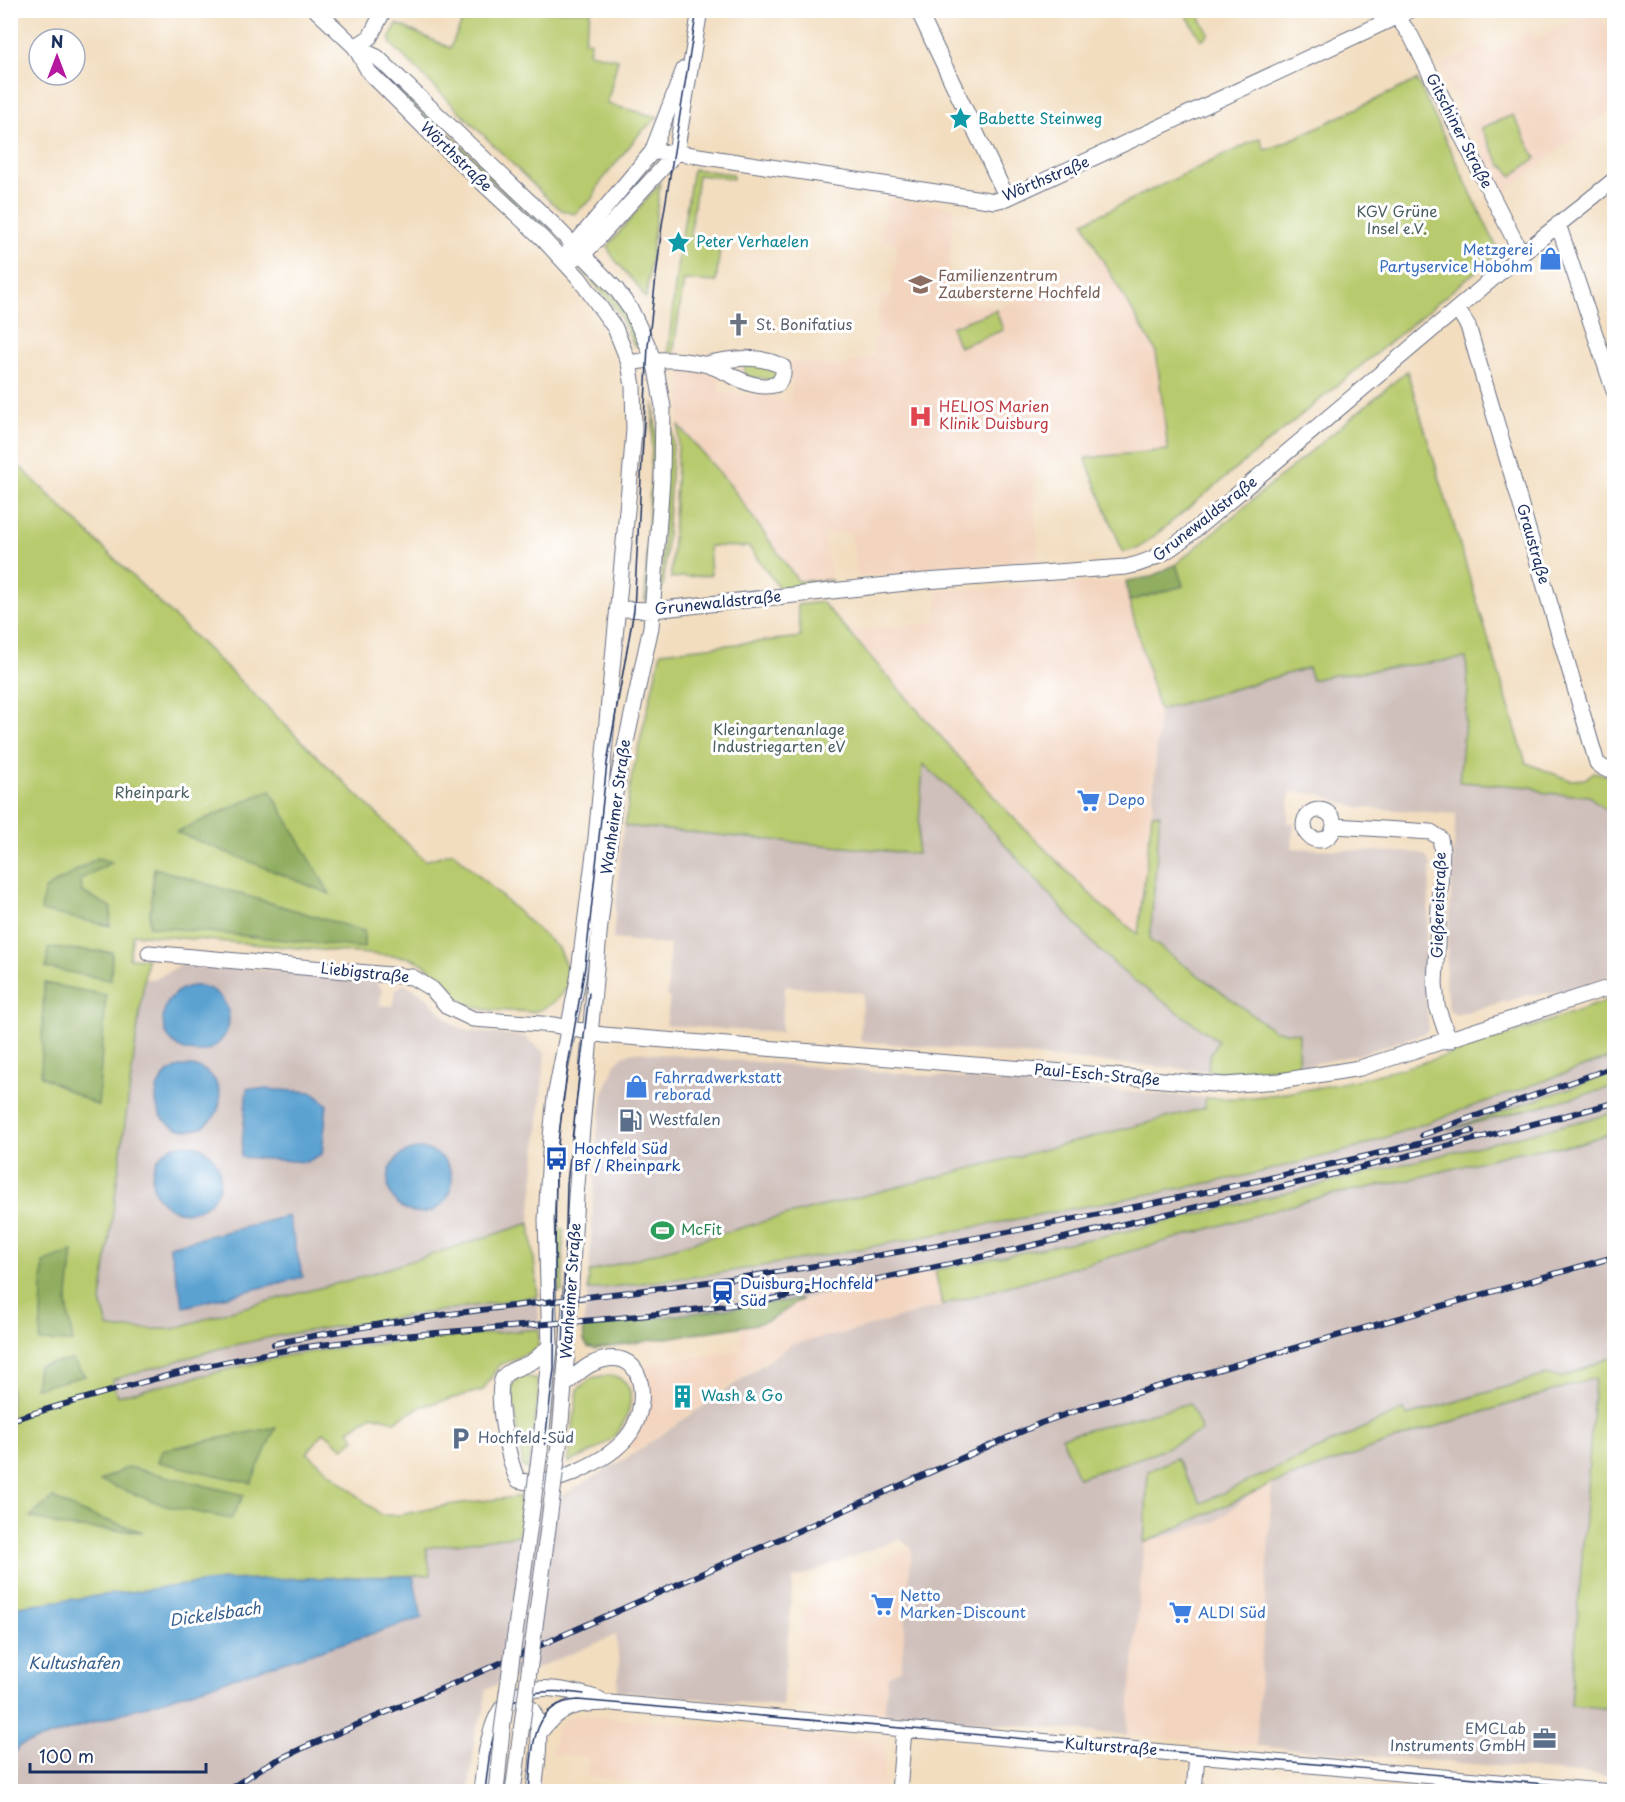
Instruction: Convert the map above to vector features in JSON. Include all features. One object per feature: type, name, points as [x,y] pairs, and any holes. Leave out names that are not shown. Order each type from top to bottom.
[{"type":"street","name":"Wörthstraße","points":[[316,10],[355,47],[369,72],[444,147],[543,239],[563,262]]},
{"type":"street","points":[[355,47],[370,37],[384,10]]},
{"type":"street","points":[[563,262],[676,153],[700,10]]},
{"type":"street","points":[[918,10],[1007,198]]},
{"type":"street","name":"Wörthstraße","points":[[652,152],[676,153],[995,201],[1007,198],[1400,13]]},
{"type":"street","name":"Gitschiner Straße","points":[[1400,13],[1523,253]]},
{"type":"street","name":"Wörthstraße","points":[[355,47],[378,57],[578,249]]},
{"type":"street","points":[[578,249],[652,152],[678,82],[693,53]]},
{"type":"street","points":[[676,153],[670,148],[678,82]]},
{"type":"street","name":"Grunewaldstraße","points":[[619,609],[653,610],[925,581],[1126,567],[1148,562],[1171,549],[1208,519],[1523,253],[1614,180]]},
{"type":"street","points":[[1558,224],[1614,391]]},
{"type":"street","name":"Wanheimer Straße","points":[[513,1791],[559,1445],[565,1385],[576,1196],[615,793],[647,649],[653,610],[664,436],[663,407],[652,359],[631,310],[616,289],[578,249]]},
{"type":"street","name":"Wanheimer Straße","points":[[496,1791],[548,1382],[550,1346],[546,1240],[548,1174],[555,1097],[577,988],[588,910],[619,609],[634,430],[629,363],[622,343],[604,311],[563,262]]},
{"type":"street","name":"Graustraße","points":[[1458,310],[1468,326],[1597,763],[1605,769],[1614,769]]},
{"type":"street","points":[[629,363],[652,359],[706,364]]},
{"type":"street","name":"Gießereistraße","points":[[1335,826],[1431,832],[1440,838],[1442,850],[1435,983],[1437,1006],[1449,1041]]},
{"type":"street","name":"Liebigstraße","points":[[148,953],[412,977],[422,981],[453,1010],[473,1019],[568,1027]]},
{"type":"street","name":"Paul-Esch-Straße","points":[[568,1027],[591,1032],[1225,1085],[1280,1081],[1360,1068],[1614,986]]},
{"type":"street","points":[[568,1340],[578,1353],[595,1362]]},
{"type":"street","name":"Wanheimer Straße","points":[[550,1346],[522,1367],[506,1375],[501,1393],[510,1466],[518,1480],[527,1483],[568,1476],[598,1461],[623,1441],[631,1431],[640,1408],[642,1393],[638,1373],[624,1361],[595,1362],[565,1385]]},
{"type":"street","points":[[522,1367],[535,1371],[548,1382]]},
{"type":"street","points":[[481,1791],[488,1738],[504,1702],[519,1692],[541,1688],[580,1693],[610,1703]]},
{"type":"street","points":[[504,1702],[520,1701],[531,1706],[536,1715],[538,1735],[534,1791]]},
{"type":"street","points":[[538,1735],[550,1718],[563,1709],[582,1704],[610,1703]]},
{"type":"street","name":"Kulturstraße","points":[[610,1703],[1197,1754],[1543,1789],[1612,1791]]},
{"type":"street","points":[[899,1791],[904,1729]]},
{"type":"street","points":[[1194,1791],[1197,1754]]},
{"type":"shaded area","points":[[1592,13],[1614,33],[1614,108],[1503,193],[1439,65],[1484,45],[1490,56],[1502,50],[1501,46],[1532,31],[1536,39]]},
{"type":"shaded area","name":"HELIOS Marien Klinik Duisburg","points":[[887,198],[954,208],[946,301],[992,305],[992,312],[1103,255],[1156,351],[1168,451],[1033,462],[1038,559],[858,577],[851,533],[823,534],[832,578],[798,581],[730,485],[679,426],[682,371],[720,374],[719,392],[777,396],[777,398],[790,402],[792,382],[787,380],[791,362],[845,366],[874,355],[880,296],[891,296],[897,244],[881,240]]},
{"type":"shaded area","points":[[1126,581],[1132,614],[1159,710],[1139,935],[1102,906],[976,777],[848,632],[935,622],[938,591]]},
{"type":"shaded area","points":[[1467,658],[1468,689],[1531,787],[1545,793],[1589,796],[1614,817],[1614,974],[1564,991],[1526,996],[1456,1015],[1449,1011],[1445,985],[1456,814],[1353,807],[1321,794],[1290,792],[1288,823],[1294,823],[1292,848],[1420,853],[1426,856],[1431,866],[1424,983],[1429,1029],[1425,1033],[1361,1054],[1298,1067],[1299,1034],[1276,1031],[1149,940],[1160,815],[1152,814],[1159,710],[1308,668],[1312,680]]},
{"type":"shaded area","points":[[922,764],[972,808],[1100,951],[1128,976],[1218,1041],[1209,1057],[1208,1071],[860,1041],[863,993],[785,986],[781,1033],[666,1025],[670,997],[667,996],[670,945],[613,939],[623,826],[917,854]]},
{"type":"shaded area","points":[[185,963],[373,979],[382,990],[380,1005],[393,1006],[395,990],[404,984],[423,994],[454,1025],[469,1031],[525,1037],[545,1053],[530,1223],[354,1279],[230,1311],[173,1329],[108,1327],[101,1301],[144,979],[155,979]]},
{"type":"shaded area","points":[[633,1052],[1205,1098],[1205,1108],[765,1221],[589,1272],[597,1135],[603,1094],[615,1064],[623,1056]]},
{"type":"shaded area","points":[[1614,1056],[1614,1073],[1458,1127],[1614,1087],[1614,1113],[1142,1228],[802,1299],[583,1327],[588,1290],[714,1274],[827,1255],[1245,1176],[1353,1149]]},
{"type":"shaded area","points":[[1614,1132],[1614,1372],[1595,1378],[1571,1705],[1614,1710],[1614,1776],[1256,1746],[1272,1484],[1255,1491],[1217,1521],[1144,1543],[1127,1735],[884,1714],[888,1676],[901,1669],[912,1547],[899,1539],[793,1579],[782,1706],[617,1691],[619,1663],[616,1635],[486,1689],[484,1711],[476,1729],[469,1791],[23,1791],[23,1789],[11,1786],[11,1758],[19,1746],[422,1618],[413,1576],[431,1575],[426,1549],[419,1535],[198,1537],[131,1524],[83,1505],[49,1486],[11,1457],[10,1440],[50,1472],[104,1501],[164,1520],[201,1527],[228,1529],[385,1526],[522,1505],[564,1494],[635,1453],[792,1344],[849,1332],[1324,1196],[1409,1180],[1513,1153],[1577,1144]]},
{"type":"shaded area","points":[[935,1270],[942,1305],[849,1332],[792,1344],[756,1366],[635,1452],[630,1446],[647,1413],[645,1365],[742,1350],[740,1328],[774,1318],[802,1299]]},
{"type":"shaded area","points":[[538,1296],[539,1329],[351,1346],[284,1356],[117,1396],[112,1379],[221,1348],[281,1335]]},
{"type":"shaded area","points":[[1272,1484],[1256,1746],[1127,1735],[1144,1543]]},
{"type":"shaded area","points":[[912,1547],[901,1670],[888,1676],[884,1714],[802,1707],[795,1698],[802,1612],[817,1587],[864,1570]]},
{"type":"shaded area","points":[[576,1715],[886,1742],[883,1791],[670,1791],[670,1784],[587,1777],[589,1757],[552,1754],[556,1731],[565,1719]]},
{"type":"green space","points":[[467,11],[591,11],[584,40],[591,42],[589,53],[618,59],[607,104],[658,117],[640,133],[600,183],[593,198],[574,214],[562,210],[550,201],[391,44],[390,37],[397,24],[450,48]]},
{"type":"green space","points":[[1184,11],[1196,11],[1209,34],[1201,40]]},
{"type":"green space","points":[[371,61],[548,228],[545,231],[493,182],[451,147],[376,72]]},
{"type":"green space","name":"KGV Grüne Insel e.V.","points":[[1417,80],[1499,252],[1139,548],[1123,552],[1085,458],[1168,450],[1156,351],[1100,256],[1084,222],[1260,138],[1265,150],[1280,145]]},
{"type":"green space","points":[[1513,115],[1536,158],[1512,176],[1504,166],[1502,167],[1481,128]]},
{"type":"green space","points":[[693,169],[732,174],[733,179],[698,175],[690,236],[721,240],[716,282],[684,280],[673,355],[668,351],[678,259]]},
{"type":"green space","points":[[660,183],[646,298],[613,258],[608,246]]},
{"type":"green space","points":[[583,264],[621,306],[641,347],[634,345],[617,310],[581,268]]},
{"type":"green space","points":[[996,310],[1003,330],[959,347],[951,327]]},
{"type":"green space","points":[[745,363],[764,364],[777,372],[775,380],[744,376]]},
{"type":"green space","points":[[1407,371],[1526,763],[1570,780],[1585,779],[1594,772],[1614,777],[1614,817],[1589,796],[1545,793],[1531,787],[1459,782],[1468,689],[1466,658],[1312,680],[1308,668],[1159,710],[1129,601],[1183,586],[1176,564]]},
{"type":"green space","points":[[669,390],[673,445],[664,581],[660,594]]},
{"type":"green space","points":[[654,402],[657,447],[647,600],[645,600]]},
{"type":"green space","points":[[679,426],[730,485],[798,581],[832,580],[779,588],[749,547],[709,546],[711,575],[671,578]]},
{"type":"green space","name":"Rheinpark","points":[[10,457],[425,861],[453,852],[558,948],[571,977],[561,995],[540,1010],[533,1012],[491,1010],[474,1007],[458,999],[426,965],[405,957],[133,934],[129,958],[147,959],[101,1301],[108,1327],[173,1329],[230,1311],[354,1279],[530,1223],[538,1296],[281,1335],[221,1348],[112,1380],[117,1396],[284,1356],[351,1346],[539,1329],[538,1349],[499,1365],[483,1390],[420,1407],[395,1421],[372,1415],[349,1430],[355,1439],[343,1448],[324,1432],[307,1453],[381,1515],[399,1515],[454,1504],[525,1496],[519,1535],[426,1548],[431,1575],[224,1580],[11,1607]]},
{"type":"green space","points":[[1176,564],[1183,586],[1129,601],[1126,581],[1151,577]]},
{"type":"green space","name":"Kleingartenanlage Industriegarten eV","points":[[822,602],[1005,809],[1102,906],[1138,934],[1152,814],[1160,814],[1150,940],[1275,1031],[1299,1033],[1298,1067],[1208,1071],[1209,1057],[1218,1041],[1128,976],[1100,951],[972,808],[923,764],[917,854],[625,826],[631,779],[661,652],[801,637],[797,605]]},
{"type":"green space","points":[[270,790],[330,894],[176,832]]},
{"type":"green space","points":[[97,858],[112,862],[81,879],[82,892],[111,907],[110,926],[41,911],[44,890]]},
{"type":"green space","points":[[154,868],[364,931],[364,948],[149,926]]},
{"type":"green space","points":[[48,948],[112,952],[111,980],[46,968]]},
{"type":"green space","points":[[44,983],[106,995],[98,1106],[41,1076]]},
{"type":"green space","points":[[1614,998],[1614,1056],[1353,1149],[1245,1176],[827,1255],[714,1274],[588,1290],[589,1272],[765,1221],[1205,1108],[1205,1098],[1244,1098],[1284,1093],[1388,1072],[1464,1050]]},
{"type":"green space","points":[[1614,1073],[1614,1087],[1448,1130]]},
{"type":"green space","points":[[1614,1113],[1614,1132],[1577,1144],[1513,1153],[1409,1180],[1324,1196],[942,1305],[935,1270],[1142,1228]]},
{"type":"green space","points":[[557,1229],[563,1229],[563,1291],[558,1292]]},
{"type":"green space","points":[[73,1251],[67,1304],[73,1342],[40,1341],[43,1263]]},
{"type":"green space","points":[[802,1299],[774,1318],[757,1324],[595,1349],[588,1347],[584,1341],[583,1327]]},
{"type":"green space","points":[[558,1328],[562,1328],[551,1444],[549,1444],[557,1370]]},
{"type":"green space","points":[[1614,1356],[1614,1710],[1571,1706],[1595,1378],[1415,1433],[1272,1484],[1144,1543],[1148,1471],[1176,1458],[1201,1503],[1403,1410],[1407,1416],[1546,1375],[1564,1377]]},
{"type":"green space","points":[[72,1360],[85,1376],[35,1388],[38,1366]]},
{"type":"green space","points":[[524,1375],[537,1380],[539,1393],[528,1469],[523,1467],[511,1384]]},
{"type":"green space","points":[[608,1375],[626,1383],[630,1391],[629,1410],[625,1420],[613,1437],[603,1445],[568,1463],[578,1389],[592,1378]]},
{"type":"green space","points":[[1190,1403],[1202,1431],[1155,1453],[1078,1478],[1062,1437]]},
{"type":"green space","points":[[276,1427],[251,1483],[158,1462],[162,1450]]},
{"type":"green space","points":[[128,1467],[244,1495],[231,1519],[166,1506],[100,1481]]},
{"type":"green space","points":[[53,1498],[81,1512],[143,1532],[64,1527],[30,1517]]},
{"type":"water","points":[[196,986],[209,989],[219,996],[226,1006],[229,1019],[226,1032],[219,1042],[209,1049],[196,1052],[183,1049],[173,1042],[166,1032],[163,1019],[166,1006],[173,996],[183,989]]},
{"type":"water","points":[[188,1066],[206,1071],[211,1075],[215,1080],[220,1098],[215,1116],[211,1121],[206,1125],[188,1130],[170,1125],[165,1121],[161,1116],[156,1098],[161,1080],[165,1075],[170,1071]]},
{"type":"water","points":[[247,1088],[312,1092],[327,1104],[322,1154],[306,1162],[241,1157]]},
{"type":"water","points":[[186,1144],[199,1147],[210,1154],[217,1165],[220,1178],[217,1191],[210,1202],[199,1209],[186,1212],[173,1209],[162,1202],[155,1191],[152,1178],[155,1165],[162,1154],[173,1147]]},
{"type":"water","points":[[420,1149],[432,1151],[443,1158],[450,1169],[452,1181],[450,1193],[443,1204],[432,1211],[420,1213],[408,1211],[397,1204],[390,1193],[388,1181],[390,1169],[397,1158],[408,1151]]},
{"type":"water","points":[[288,1216],[303,1277],[184,1307],[169,1246]]},
{"type":"water","name":"Kultushafen","points":[[413,1576],[422,1618],[19,1746],[11,1758],[11,1607],[224,1580]]},
{"type":"tram line","points":[[501,1792],[554,1369],[556,1158],[568,1065],[585,967],[607,763],[634,610],[648,346],[662,225],[697,10]]},
{"type":"tram line","points":[[563,1354],[567,1183],[589,993]]},
{"type":"tram line","points":[[485,1792],[492,1744],[497,1725],[505,1710],[517,1700],[533,1693],[555,1691],[584,1694]]},
{"type":"tram line","points":[[529,1792],[533,1748],[542,1720],[550,1710],[562,1703],[578,1700],[1614,1790]]},
{"type":"railway","points":[[1422,1135],[1614,1067]]},
{"type":"railway","points":[[10,1420],[161,1377],[275,1352],[370,1339],[709,1308],[852,1284],[982,1257],[1237,1197],[1614,1103]]},
{"type":"railway","points":[[274,1344],[396,1322],[703,1283],[943,1244],[1208,1192],[1472,1131]]},
{"type":"railway","points":[[225,1792],[265,1766],[305,1747],[462,1680],[1041,1423],[1090,1406],[1614,1257]]},
{"type":"place","name":"Babette Steinweg","points":[[960,119]]},
{"type":"place","name":"Peter Verhaelen","points":[[678,242]]},
{"type":"place","name":"Metzgerei Partyservice Hobohm","points":[[1551,259]]},
{"type":"place","name":"Familienzentrum Zaubersterne Hochfeld","points":[[920,285]]},
{"type":"place","name":"St. Bonifatius","points":[[738,325]]},
{"type":"place","name":"HELIOS Marien Klinik Duisburg","points":[[921,416]]},
{"type":"place","name":"Depo","points":[[1089,800]]},
{"type":"place","name":"Fahrradwerkstatt reborad","points":[[636,1087]]},
{"type":"place","name":"Westfalen","points":[[631,1120]]},
{"type":"place","name":"Hochfeld Süd Bf / Rheinpark","points":[[556,1158]]},
{"type":"place","name":"McFit","points":[[663,1230]]},
{"type":"place","name":"Duisburg-Hochfeld Süd","points":[[722,1293]]},
{"type":"place","name":"Wash & Go","points":[[683,1396]]},
{"type":"place","name":"Hochfeld-Süd","points":[[460,1438]]},
{"type":"place","name":"Netto Marken-Discount","points":[[882,1605]]},
{"type":"place","name":"ALDI Süd","points":[[1180,1613]]},
{"type":"place","name":"EMCLab Instruments GmbH","points":[[1544,1738]]},
{"type":"water label","name":"Dickelsbach","points":[[215,1614]]}]
